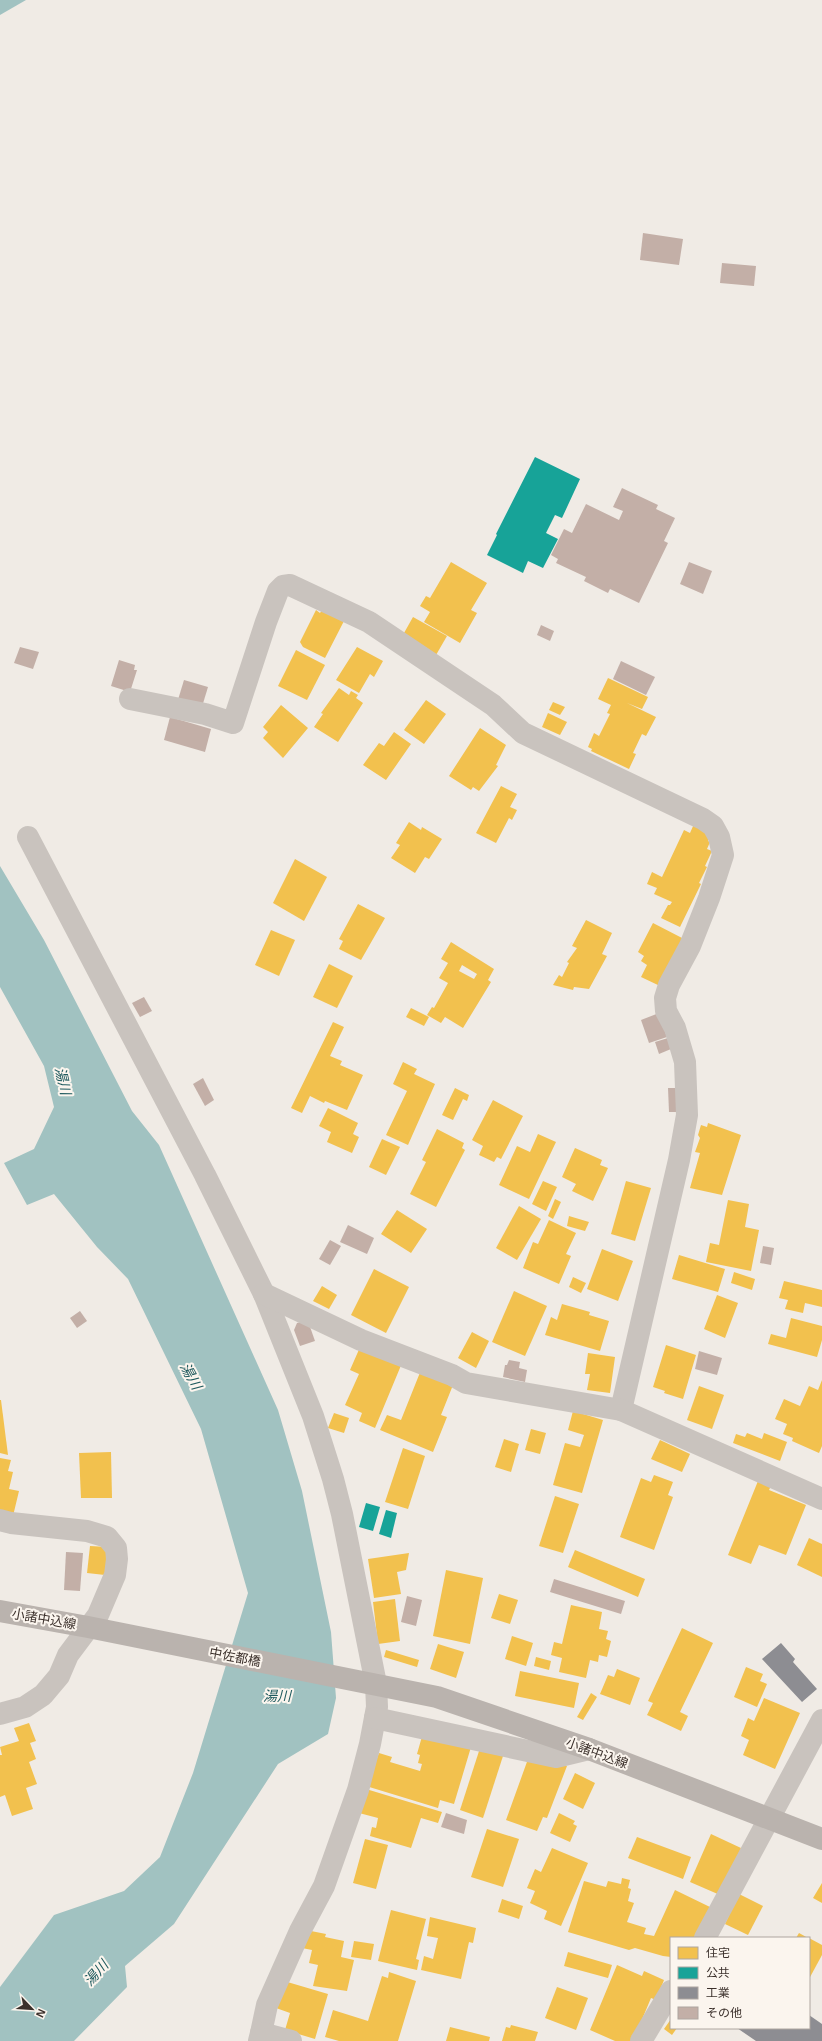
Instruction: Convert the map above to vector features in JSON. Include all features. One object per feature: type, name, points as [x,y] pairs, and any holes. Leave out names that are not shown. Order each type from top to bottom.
[{"type":"main road","name":"小諸中込線","points":[[0,1610],[96,1629]]},
{"type":"main road","name":"中佐都橋","points":[[96,1629],[371,1683]]},
{"type":"main road","name":"小諸中込線","points":[[371,1683],[437,1697],[589,1749],[822,1839]]},
{"type":"street","points":[[130,699],[205,714],[233,723],[273,603],[283,586],[290,585],[369,622],[492,705],[523,733],[703,819],[713,826],[720,837],[723,855],[709,898],[690,946],[669,985],[665,998],[666,1011],[675,1028],[685,1062],[687,1115],[679,1160],[621,1410]]},
{"type":"street","points":[[28,837],[204,1175],[264,1294],[314,1416],[342,1514],[371,1683],[377,1707],[370,1744],[358,1790],[334,1859],[324,1886],[300,1931],[267,2005],[260,2037],[291,2041]]},
{"type":"street","points":[[264,1294],[361,1340],[452,1375],[466,1383],[621,1410],[822,1499]]},
{"type":"street","points":[[0,1520],[11,1523],[87,1531],[107,1537],[116,1548],[117,1559],[115,1575],[98,1615],[96,1629],[68,1655],[59,1676],[43,1695],[24,1706],[0,1714]]},
{"type":"street","points":[[375,1718],[556,1757],[589,1749]]},
{"type":"street","points":[[706,1937],[822,1720]]},
{"type":"street","points":[[642,2041],[670,1993]]},
{"type":"water","points":[[0,0],[26,0],[0,15]]},
{"type":"water","name":"湯川","points":[[0,866],[44,940],[132,1111],[159,1145],[278,1410],[302,1491],[331,1632],[336,1698],[328,1734],[278,1764],[174,1924],[125,1966],[127,1987],[74,2041],[0,2041],[0,1987],[54,1915],[124,1891],[160,1857],[193,1773],[248,1593],[201,1429],[128,1279],[97,1247],[54,1194],[27,1205],[4,1163],[34,1149],[54,1107],[44,1066],[0,987]]},
{"type":"building: 住宅","points":[[451,562],[487,583],[471,610],[477,613],[460,643],[424,622],[430,612],[420,606],[426,596],[430,598]]},
{"type":"building: 住宅","points":[[316,610],[320,613],[322,610],[344,621],[325,658],[303,647],[300,642]]},
{"type":"building: 住宅","points":[[413,617],[447,636],[436,655],[404,633]]},
{"type":"building: 住宅","points":[[357,647],[383,661],[374,677],[370,674],[359,693],[336,680]]},
{"type":"building: 住宅","points":[[296,650],[325,665],[307,700],[278,686]]},
{"type":"building: 住宅","points":[[608,678],[648,697],[642,709],[627,703],[656,717],[646,736],[642,734],[633,753],[636,754],[629,769],[591,751],[592,749],[588,747],[594,733],[599,736],[610,714],[607,713],[611,705],[598,699]]},
{"type":"building: 住宅","points":[[339,688],[349,695],[351,691],[358,695],[356,698],[363,703],[338,742],[314,727],[323,714],[321,713]]},
{"type":"building: 住宅","points":[[426,700],[446,714],[424,744],[404,730]]},
{"type":"building: 住宅","points":[[553,702],[565,707],[560,715],[549,710]]},
{"type":"building: 住宅","points":[[281,705],[308,728],[283,758],[263,738],[268,732],[263,727]]},
{"type":"building: 住宅","points":[[548,713],[567,722],[560,735],[542,727]]},
{"type":"building: 住宅","points":[[480,728],[506,745],[496,765],[498,766],[479,791],[473,787],[471,790],[449,776]]},
{"type":"building: 住宅","points":[[394,732],[411,744],[386,780],[363,765],[379,743],[384,746]]},
{"type":"building: 住宅","points":[[501,786],[517,794],[510,807],[517,810],[512,820],[509,818],[496,843],[476,833]]},
{"type":"building: 住宅","points":[[409,822],[421,830],[422,827],[442,839],[429,859],[425,857],[415,873],[391,858],[400,845],[396,843]]},
{"type":"building: 住宅","points":[[694,824],[710,836],[708,841],[710,842],[707,849],[712,851],[705,866],[707,867],[699,883],[701,884],[680,927],[661,918],[668,905],[672,902],[654,894],[657,888],[647,884],[652,872],[662,877],[684,830],[690,833]]},
{"type":"building: 住宅","points":[[295,859],[327,877],[304,921],[273,903]]},
{"type":"building: 住宅","points":[[358,904],[385,918],[361,960],[339,949],[343,941],[339,939]]},
{"type":"building: 住宅","points":[[586,920],[612,933],[602,954],[607,956],[589,989],[574,987],[573,990],[553,985],[559,975],[562,977],[569,963],[567,962],[577,948],[572,946]]},
{"type":"building: 住宅","points":[[653,923],[684,939],[660,986],[641,977],[647,965],[641,961],[644,956],[638,952]]},
{"type":"building: 住宅","points":[[271,930],[295,940],[279,976],[255,965]]},
{"type":"building: 住宅","points":[[451,942],[494,969],[488,980],[491,982],[463,1028],[445,1017],[441,1023],[427,1015],[432,1007],[434,1008],[448,983],[439,978],[448,963],[441,959]],"holes":[[[462,965],[477,974],[474,979],[459,971]]]},
{"type":"building: 住宅","points":[[329,964],[353,976],[337,1008],[313,997]]},
{"type":"building: 住宅","points":[[411,1008],[429,1017],[424,1026],[406,1017]]},
{"type":"building: 住宅","points":[[333,1022],[344,1027],[330,1056],[342,1061],[340,1065],[363,1075],[347,1110],[325,1101],[324,1103],[310,1096],[302,1113],[291,1108]]},
{"type":"building: 住宅","points":[[403,1062],[417,1069],[414,1074],[435,1084],[408,1145],[386,1135],[407,1091],[393,1084]]},
{"type":"building: 住宅","points":[[455,1088],[469,1095],[467,1101],[463,1099],[453,1120],[442,1115]]},
{"type":"building: 住宅","points":[[493,1100],[523,1116],[501,1159],[497,1157],[494,1162],[479,1155],[483,1146],[472,1140]]},
{"type":"building: 住宅","points":[[328,1108],[358,1123],[353,1134],[359,1137],[352,1153],[327,1142],[331,1132],[319,1126]]},
{"type":"building: 住宅","points":[[708,1123],[741,1135],[722,1195],[690,1188],[700,1153],[695,1152],[700,1138],[698,1135],[701,1125],[707,1127]]},
{"type":"building: 住宅","points":[[437,1129],[464,1143],[462,1148],[465,1150],[436,1207],[410,1194],[426,1162],[422,1160]]},
{"type":"building: 住宅","points":[[538,1134],[556,1142],[529,1199],[499,1185],[517,1146],[530,1152]]},
{"type":"building: 住宅","points":[[382,1139],[400,1147],[386,1175],[369,1167]]},
{"type":"building: 住宅","points":[[575,1148],[602,1160],[600,1165],[608,1168],[593,1201],[572,1191],[576,1184],[562,1177]]},
{"type":"building: 住宅","points":[[543,1181],[557,1187],[546,1211],[532,1204]]},
{"type":"building: 住宅","points":[[626,1181],[651,1188],[635,1241],[611,1234]]},
{"type":"building: 住宅","points":[[555,1199],[561,1202],[553,1219],[548,1216]]},
{"type":"building: 住宅","points":[[728,1200],[749,1204],[745,1227],[759,1230],[751,1271],[706,1262],[710,1243],[719,1245]]},
{"type":"building: 住宅","points":[[519,1206],[541,1219],[517,1260],[496,1248]]},
{"type":"building: 住宅","points":[[397,1210],[427,1229],[411,1253],[381,1234]]},
{"type":"building: 住宅","points":[[569,1216],[589,1222],[585,1231],[567,1226]]},
{"type":"building: 住宅","points":[[549,1220],[576,1233],[566,1254],[571,1256],[559,1284],[523,1268],[533,1242],[538,1244]]},
{"type":"building: 住宅","points":[[602,1249],[633,1261],[618,1301],[587,1289]]},
{"type":"building: 住宅","points":[[679,1255],[725,1269],[718,1292],[672,1279]]},
{"type":"building: 住宅","points":[[374,1269],[409,1287],[386,1333],[351,1315]]},
{"type":"building: 住宅","points":[[734,1272],[755,1279],[752,1290],[731,1283]]},
{"type":"building: 住宅","points":[[573,1277],[586,1283],[581,1293],[569,1287]]},
{"type":"building: 住宅","points":[[784,1281],[822,1290],[822,1307],[805,1303],[803,1313],[785,1309],[788,1300],[779,1298]]},
{"type":"building: 住宅","points":[[322,1286],[337,1295],[329,1309],[313,1301]]},
{"type":"building: 住宅","points":[[514,1291],[547,1306],[525,1356],[492,1342]]},
{"type":"building: 住宅","points":[[717,1295],[738,1303],[725,1338],[704,1329]]},
{"type":"building: 住宅","points":[[562,1304],[590,1312],[589,1315],[609,1321],[600,1351],[545,1335],[551,1317],[557,1320]]},
{"type":"building: 住宅","points":[[791,1318],[822,1326],[822,1340],[817,1357],[768,1344],[771,1334],[786,1338]]},
{"type":"building: 住宅","points":[[472,1332],[489,1341],[476,1368],[458,1358]]},
{"type":"building: 住宅","points":[[361,1345],[402,1363],[375,1428],[359,1421],[362,1413],[345,1405],[359,1374],[350,1370]]},
{"type":"building: 住宅","points":[[666,1345],[696,1355],[683,1399],[664,1393],[665,1391],[653,1387]]},
{"type":"building: 住宅","points":[[588,1353],[615,1357],[610,1393],[587,1390],[590,1374],[585,1374]]},
{"type":"building: 住宅","points":[[421,1370],[453,1385],[441,1415],[447,1417],[433,1452],[380,1430],[387,1415],[401,1420]]},
{"type":"building: 住宅","points":[[822,1380],[822,1446],[819,1453],[792,1441],[793,1438],[783,1434],[787,1424],[775,1419],[784,1399],[800,1406],[809,1386],[818,1390]]},
{"type":"building: 住宅","points":[[699,1386],[724,1395],[712,1429],[687,1420]]},
{"type":"building: 住宅","points":[[1,1400],[8,1455],[0,1453]]},
{"type":"building: 住宅","points":[[573,1411],[603,1420],[582,1493],[553,1485],[565,1443],[580,1447],[584,1435],[568,1430]]},
{"type":"building: 住宅","points":[[334,1413],[349,1418],[344,1433],[328,1428]]},
{"type":"building: 住宅","points":[[531,1429],[546,1433],[540,1454],[525,1450]]},
{"type":"building: 住宅","points":[[747,1433],[762,1439],[764,1433],[787,1442],[780,1461],[733,1443],[736,1434],[745,1437]]},
{"type":"building: 住宅","points":[[504,1439],[519,1444],[511,1472],[495,1467]]},
{"type":"building: 住宅","points":[[660,1440],[690,1454],[682,1472],[651,1459]]},
{"type":"building: 住宅","points":[[403,1448],[425,1456],[408,1509],[385,1502]]},
{"type":"building: 住宅","points":[[111,1452],[112,1498],[81,1498],[79,1453]]},
{"type":"building: 住宅","points":[[0,1458],[11,1460],[8,1471],[13,1472],[9,1489],[19,1491],[13,1516],[0,1513]]},
{"type":"building: 住宅","points":[[654,1475],[673,1482],[668,1495],[673,1497],[654,1550],[620,1537],[641,1478],[651,1482]]},
{"type":"building: 住宅","points":[[758,1481],[771,1486],[769,1490],[806,1505],[786,1555],[759,1545],[751,1564],[728,1555]]},
{"type":"building: 住宅","points":[[555,1496],[579,1504],[563,1553],[539,1546]]},
{"type":"building: 住宅","points":[[809,1538],[822,1544],[822,1577],[797,1565]]},
{"type":"building: 住宅","points":[[90,1546],[108,1547],[105,1575],[87,1573]]},
{"type":"building: 住宅","points":[[575,1550],[645,1579],[638,1597],[568,1567]]},
{"type":"building: 住宅","points":[[409,1553],[406,1570],[397,1572],[401,1594],[374,1598],[368,1559]]},
{"type":"building: 住宅","points":[[446,1570],[483,1578],[470,1644],[433,1636]]},
{"type":"building: 住宅","points":[[499,1594],[518,1600],[510,1624],[491,1618]]},
{"type":"building: 住宅","points":[[395,1599],[400,1641],[378,1644],[373,1602]]},
{"type":"building: 住宅","points":[[571,1605],[602,1612],[599,1629],[608,1631],[606,1639],[611,1641],[607,1657],[599,1655],[598,1662],[590,1660],[586,1678],[559,1672],[562,1658],[551,1655],[554,1642],[562,1644]]},
{"type":"building: 住宅","points":[[682,1628],[713,1643],[680,1712],[688,1716],[681,1731],[647,1715],[653,1703],[648,1701]]},
{"type":"building: 住宅","points":[[512,1636],[533,1643],[526,1666],[505,1659]]},
{"type":"building: 住宅","points":[[438,1644],[464,1652],[456,1678],[430,1669]]},
{"type":"building: 住宅","points":[[386,1650],[419,1660],[417,1667],[384,1657]]},
{"type":"building: 住宅","points":[[536,1657],[551,1661],[549,1670],[534,1666]]},
{"type":"building: 住宅","points":[[746,1667],[763,1674],[760,1681],[767,1684],[757,1707],[734,1697]]},
{"type":"building: 住宅","points":[[617,1669],[640,1678],[630,1705],[600,1694],[608,1675],[614,1677]]},
{"type":"building: 住宅","points":[[520,1671],[579,1683],[574,1708],[515,1696]]},
{"type":"building: 住宅","points":[[591,1693],[597,1697],[583,1720],[577,1717]]},
{"type":"building: 住宅","points":[[764,1698],[800,1713],[775,1769],[743,1755],[749,1740],[741,1736],[748,1718],[754,1721]]},
{"type":"building: 住宅","points":[[29,1723],[36,1741],[30,1743],[36,1759],[29,1762],[37,1784],[26,1788],[33,1809],[12,1816],[5,1795],[0,1797],[0,1755],[2,1755],[0,1747],[19,1741],[14,1728]]},
{"type":"building: 住宅","points":[[423,1733],[471,1747],[454,1804],[440,1800],[438,1808],[366,1786],[379,1753],[392,1757],[390,1762],[420,1771],[422,1764],[418,1763],[420,1755],[417,1754]]},
{"type":"building: 住宅","points":[[480,1748],[503,1756],[483,1818],[460,1810]]},
{"type":"building: 住宅","points":[[528,1759],[567,1766],[547,1818],[543,1817],[537,1831],[506,1820]]},
{"type":"building: 住宅","points":[[575,1773],[595,1783],[583,1809],[563,1799]]},
{"type":"building: 住宅","points":[[366,1789],[442,1812],[438,1823],[421,1818],[411,1848],[370,1836],[372,1827],[376,1828],[378,1818],[359,1813]]},
{"type":"building: 住宅","points":[[559,1813],[575,1821],[573,1824],[577,1826],[570,1842],[550,1833]]},
{"type":"building: 住宅","points":[[487,1829],[519,1839],[503,1887],[471,1877]]},
{"type":"building: 住宅","points":[[711,1834],[741,1848],[720,1895],[690,1882]]},
{"type":"building: 住宅","points":[[637,1837],[691,1857],[683,1879],[628,1858]]},
{"type":"building: 住宅","points":[[365,1839],[388,1845],[376,1889],[353,1883]]},
{"type":"building: 住宅","points":[[552,1848],[588,1863],[561,1926],[544,1919],[547,1911],[530,1903],[535,1891],[527,1888],[535,1869],[541,1872]]},
{"type":"building: 住宅","points":[[622,1878],[630,1880],[628,1888],[631,1889],[628,1901],[634,1903],[627,1922],[646,1928],[644,1934],[654,1936],[675,1890],[710,1907],[695,1937],[670,1937],[670,1957],[635,1948],[629,1950],[568,1932],[584,1881],[606,1887],[608,1881],[621,1884]]},
{"type":"building: 住宅","points":[[822,1883],[822,1903],[813,1898]]},
{"type":"building: 住宅","points":[[739,1894],[763,1906],[748,1935],[725,1924]]},
{"type":"building: 住宅","points":[[502,1899],[523,1906],[519,1919],[498,1912]]},
{"type":"building: 住宅","points":[[391,1910],[426,1919],[416,1959],[419,1960],[417,1970],[378,1961]]},
{"type":"building: 住宅","points":[[430,1917],[476,1928],[473,1943],[469,1942],[461,1979],[421,1970],[424,1956],[433,1959],[438,1938],[427,1936]]},
{"type":"building: 住宅","points":[[306,1930],[326,1934],[325,1937],[344,1941],[341,1957],[354,1960],[347,1991],[313,1986],[318,1965],[309,1963],[312,1950],[302,1948]]},
{"type":"building: 住宅","points":[[799,1933],[806,1937],[797,1937]]},
{"type":"building: 住宅","points":[[810,1939],[822,1945],[822,1955],[810,1977]]},
{"type":"building: 住宅","points":[[354,1941],[374,1944],[371,1960],[351,1957]]},
{"type":"building: 住宅","points":[[568,1952],[612,1965],[608,1978],[564,1966]]},
{"type":"building: 住宅","points":[[617,1965],[642,1976],[644,1971],[664,1980],[656,2000],[651,1998],[633,2041],[615,2041],[590,2030]]},
{"type":"building: 住宅","points":[[389,1972],[416,1981],[398,2041],[339,2041],[325,2037],[333,2010],[368,2021],[382,1976],[388,1978]]},
{"type":"building: 住宅","points":[[284,1981],[328,1994],[315,2039],[285,2030],[290,2013],[276,2008]]},
{"type":"building: 住宅","points":[[557,1987],[588,1998],[576,2030],[545,2018]]},
{"type":"building: 住宅","points":[[670,2020],[670,2029],[676,2029],[672,2035],[664,2029]]},
{"type":"building: 住宅","points":[[511,2025],[538,2032],[535,2041],[502,2041],[506,2027],[510,2028]]},
{"type":"building: 住宅","points":[[450,2027],[490,2037],[489,2041],[446,2041]]},
{"type":"building: 公共","points":[[535,457],[580,479],[562,518],[555,515],[546,533],[558,539],[543,568],[528,561],[523,573],[487,555]]},
{"type":"building: 公共","points":[[366,1503],[380,1507],[373,1531],[359,1527]]},
{"type":"building: 公共","points":[[386,1510],[397,1513],[391,1538],[379,1534]]},
{"type":"building: 工業","points":[[781,1643],[795,1659],[793,1662],[817,1689],[802,1702],[762,1659]]},
{"type":"building: 工業","points":[[810,2016],[822,2024],[822,2041],[756,2041],[738,2029],[810,2029]]},
{"type":"building: その他","points":[[643,233],[683,239],[679,265],[640,260]]},
{"type":"building: その他","points":[[722,263],[756,266],[754,286],[720,283]]},
{"type":"building: その他","points":[[622,488],[658,505],[656,509],[675,518],[664,541],[668,543],[639,603],[610,589],[608,593],[584,581],[586,577],[556,563],[558,559],[551,555],[564,529],[572,533],[586,504],[619,520],[623,511],[613,507]]},
{"type":"building: その他","points":[[689,562],[712,571],[703,594],[680,584]]},
{"type":"building: その他","points":[[541,625],[554,631],[550,641],[537,635]]},
{"type":"building: その他","points":[[20,647],[39,652],[33,669],[14,663]]},
{"type":"building: その他","points":[[119,660],[135,665],[134,670],[137,670],[130,692],[111,686]]},
{"type":"building: その他","points":[[621,661],[655,677],[646,695],[613,679]]},
{"type":"building: その他","points":[[184,680],[208,687],[201,710],[177,703]]},
{"type":"building: その他","points":[[170,717],[211,729],[205,752],[164,740]]},
{"type":"building: その他","points":[[144,997],[152,1011],[140,1017],[132,1003]]},
{"type":"building: その他","points":[[659,1013],[667,1037],[649,1043],[641,1020]]},
{"type":"building: その他","points":[[668,1038],[671,1049],[659,1054],[655,1042]]},
{"type":"building: その他","points":[[203,1078],[214,1100],[205,1106],[193,1084]]},
{"type":"building: その他","points":[[668,1088],[676,1088],[677,1112],[669,1112]]},
{"type":"building: その他","points":[[348,1225],[374,1238],[367,1254],[340,1242]]},
{"type":"building: その他","points":[[330,1240],[341,1246],[330,1265],[319,1259]]},
{"type":"building: その他","points":[[763,1246],[774,1248],[771,1265],[760,1263]]},
{"type":"building: その他","points":[[80,1311],[87,1321],[77,1328],[70,1318]]},
{"type":"building: その他","points":[[301,1322],[309,1324],[315,1341],[300,1346],[294,1330],[297,1323]]},
{"type":"building: その他","points":[[699,1351],[722,1358],[717,1375],[695,1369]]},
{"type":"building: その他","points":[[509,1360],[520,1362],[519,1368],[527,1370],[525,1382],[503,1377],[505,1365],[507,1365]]},
{"type":"building: その他","points":[[66,1552],[83,1553],[80,1591],[64,1590]]},
{"type":"building: その他","points":[[554,1579],[625,1601],[621,1614],[550,1592]]},
{"type":"building: その他","points":[[407,1596],[422,1600],[416,1626],[401,1622]]},
{"type":"building: その他","points":[[446,1813],[467,1820],[464,1834],[441,1827]]}]
